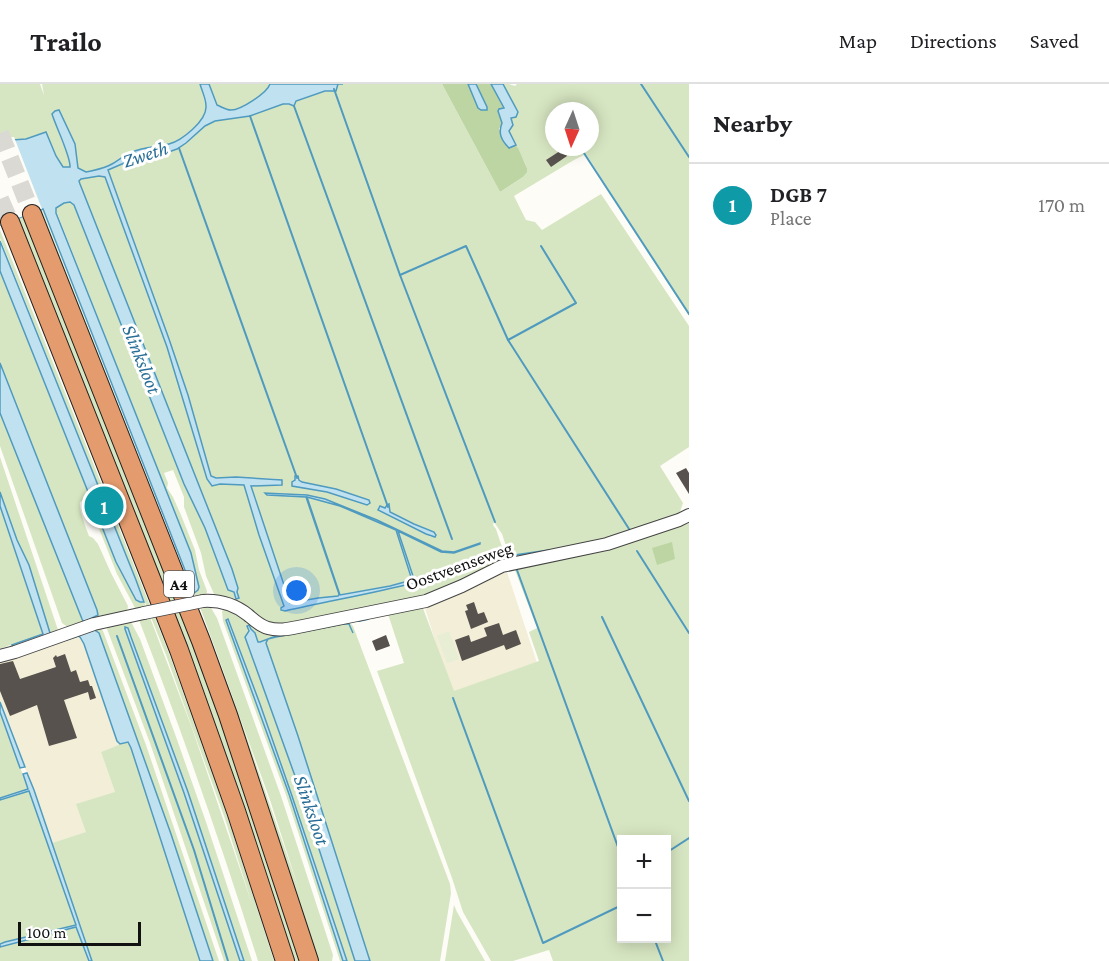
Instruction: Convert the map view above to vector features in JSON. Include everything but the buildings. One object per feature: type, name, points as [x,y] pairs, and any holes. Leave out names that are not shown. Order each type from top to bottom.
[{"type":"highway","name":"A4","points":[[32,214],[201,641],[228,715],[309,961]]},
{"type":"highway","name":"A4","points":[[10,222],[179,650],[236,811],[285,961]]},
{"type":"street","name":"Oostveenseweg","points":[[0,656],[102,622],[203,602],[219,602],[234,606],[259,624],[268,628],[282,629],[426,601],[502,566],[607,544],[689,515]]},
{"type":"shaded area","points":[[506,569],[539,669],[452,695],[425,608]]},
{"type":"shaded area","points":[[78,636],[84,644],[117,740],[122,744],[101,752],[115,792],[87,832],[52,843],[0,702],[0,659]]},
{"type":"green space","points":[[0,84],[40,84],[44,95],[42,84],[200,84],[206,113],[202,121],[171,144],[149,147],[122,156],[102,168],[86,172],[77,170],[52,114],[70,159],[70,167],[63,167],[46,132],[0,145]]},
{"type":"green space","points":[[204,84],[306,84],[233,112],[216,113]]},
{"type":"green space","points":[[338,84],[442,84],[500,192],[523,177],[527,168],[509,129],[513,124],[511,118],[518,112],[503,84],[515,86],[517,84],[689,84],[689,316],[587,156],[599,156],[599,102],[545,102],[545,156],[582,156],[514,196],[526,220],[535,222],[542,230],[601,194],[689,326],[689,447],[660,466],[683,503],[679,515],[609,538],[545,552],[509,555],[502,534],[494,522],[493,525],[506,559],[511,557],[499,566],[423,596],[275,626],[214,594],[184,507],[184,497],[173,470],[164,473],[168,483],[167,488],[195,550],[207,591],[206,596],[196,598],[194,593],[199,587],[191,553],[56,208],[65,203],[74,205],[228,590],[234,592],[236,598],[239,598],[232,569],[79,181],[99,176],[105,177],[167,347],[207,479],[212,486],[244,484],[259,535],[285,607],[290,603],[251,485],[282,485],[281,479],[212,478],[188,395],[108,170],[136,158],[163,154],[186,143],[205,126],[215,121],[283,104],[294,106],[296,101],[330,90]],"holes":[[[296,476],[302,482],[336,489],[370,501],[367,505],[327,492],[292,486],[292,481]],[[389,504],[390,512],[435,533],[435,536],[431,537],[378,509],[380,506],[385,508]]]},
{"type":"green space","points":[[442,84],[468,84],[478,108],[487,107],[476,84],[491,84],[504,109],[498,113],[502,123],[499,129],[518,148],[527,168],[523,177],[500,192]]},
{"type":"green space","points":[[68,183],[71,185],[71,192],[49,199],[47,192]]},
{"type":"green space","points":[[42,210],[238,712],[299,890],[270,800],[200,607],[210,606],[217,618],[281,796],[333,955],[332,961],[318,961],[266,802],[39,211]]},
{"type":"green space","points":[[26,216],[194,644],[303,961],[292,961],[16,220]]},
{"type":"green space","points":[[0,230],[169,653],[227,815],[274,961],[258,961],[201,789],[139,620],[149,615],[192,728],[252,904],[224,816],[166,655],[0,238]]},
{"type":"green space","points":[[0,271],[97,515],[93,517],[87,499],[80,502],[89,536],[98,544],[128,606],[127,611],[69,628],[62,623],[0,446],[0,413],[82,619],[90,621],[98,615],[97,610],[0,363]]},
{"type":"green space","points":[[0,457],[58,630],[57,633],[13,648],[10,645],[0,649],[0,506],[43,635],[13,644],[50,633],[29,565],[17,540],[0,492]]},
{"type":"green space","points":[[99,519],[116,562],[136,600],[144,602],[147,608],[136,610],[117,574],[96,521]]},
{"type":"green space","points":[[689,520],[689,961],[553,961],[549,950],[513,961],[491,961],[463,912],[377,671],[404,663],[387,611],[421,603],[454,691],[539,661],[529,632],[537,628],[513,565]]},
{"type":"green space","points":[[672,542],[675,559],[657,565],[652,548]]},
{"type":"green space","points":[[226,608],[254,624],[349,622],[353,626],[450,884],[451,893],[440,961],[370,961],[298,736],[266,645],[267,640],[258,642],[255,632],[248,625],[245,637],[300,790],[355,961],[347,961],[275,747],[229,620],[226,619],[289,794],[343,961],[340,961],[286,795],[223,621],[222,611]]},
{"type":"green space","points":[[130,620],[140,639],[175,734],[252,961],[224,961],[150,743],[107,629],[109,626]]},
{"type":"green space","points":[[100,627],[146,745],[219,961],[213,961],[171,834],[99,633],[93,629]]},
{"type":"green space","points":[[449,631],[459,659],[447,663],[437,636]]},
{"type":"green space","points":[[0,712],[28,789],[0,798]]},
{"type":"green space","points":[[129,742],[200,961],[92,961],[52,843],[86,832],[76,804],[115,792],[101,752]]},
{"type":"green space","points":[[29,790],[89,961],[0,961],[0,800]]},
{"type":"green space","points":[[454,905],[457,912],[485,961],[445,961]]},
{"type":"water","points":[[200,84],[209,84],[217,105],[231,110],[253,100],[270,84],[338,84],[336,91],[325,91],[296,101],[294,106],[283,104],[250,116],[215,121],[205,126],[177,149],[163,154],[150,154],[136,158],[108,170],[188,395],[211,476],[282,480],[282,485],[251,486],[290,603],[339,594],[306,497],[265,493],[307,495],[325,499],[377,520],[442,551],[454,552],[480,543],[454,553],[441,552],[398,531],[414,579],[413,583],[281,610],[284,606],[244,485],[212,486],[207,479],[167,347],[105,177],[81,179],[80,184],[232,569],[239,598],[236,599],[234,592],[228,590],[74,205],[70,202],[64,203],[56,208],[56,213],[191,553],[199,587],[194,593],[43,209],[0,225],[12,140],[26,139],[46,132],[63,167],[70,167],[66,149],[52,114],[59,110],[75,144],[78,168],[86,172],[109,166],[132,152],[169,144],[186,135],[198,124],[205,112],[206,103]],"holes":[[[307,497],[340,506],[396,530],[412,580],[340,595]]]},
{"type":"water","points":[[468,84],[476,84],[487,110],[478,108]]},
{"type":"water","points":[[491,84],[503,84],[518,112],[516,117],[511,118],[513,125],[509,131],[516,145],[509,148],[500,133],[502,123],[498,111],[504,108]]},
{"type":"water","points":[[0,241],[144,602],[136,600],[116,562],[0,271]]},
{"type":"water","points":[[0,363],[97,610],[98,615],[90,621],[82,619],[0,413]]},
{"type":"water","points":[[295,476],[298,476],[302,482],[336,489],[369,500],[370,503],[367,505],[327,492],[292,486]]},
{"type":"water","points":[[0,492],[17,540],[29,565],[50,633],[48,636],[14,648],[12,645],[43,634],[0,506]]},
{"type":"water","points":[[389,504],[390,512],[434,532],[435,537],[378,510],[380,506],[385,508]]},
{"type":"water","points":[[228,619],[291,793],[347,961],[343,961],[289,794],[226,620]]},
{"type":"water","points":[[346,623],[349,624],[343,624],[268,639]]},
{"type":"water","name":"Slinksloot","points":[[249,625],[255,633],[258,642],[268,639],[266,643],[370,961],[355,961],[300,790],[245,637],[249,631],[247,626]]},
{"type":"water","points":[[125,627],[128,628],[188,792],[244,961],[240,961]]},
{"type":"water","points":[[93,629],[99,633],[171,834],[213,961],[200,961],[131,748],[128,742],[120,744],[117,741],[84,644],[78,636],[66,640]]},
{"type":"water","points":[[0,702],[25,767],[20,768],[0,712]]},
{"type":"water","points":[[27,773],[92,961],[89,961],[76,927],[0,947],[0,944],[5,942],[76,925],[29,791],[0,800],[0,798],[28,789],[23,774]]},
{"type":"pier","points":[[14,137],[42,209],[0,225],[0,142]]},
{"type":"waterway","points":[[641,84],[689,157]]},
{"type":"waterway","points":[[334,89],[400,275],[495,522]]},
{"type":"waterway","points":[[294,106],[452,539]]},
{"type":"waterway","points":[[250,116],[388,507]]},
{"type":"waterway","points":[[179,148],[297,478]]},
{"type":"waterway","points":[[586,156],[689,314]]},
{"type":"waterway","points":[[400,275],[466,246],[508,340],[576,303],[541,246]]},
{"type":"waterway","points":[[508,340],[631,532]]},
{"type":"waterway","points":[[509,556],[551,550]]},
{"type":"waterway","points":[[637,551],[689,633]]},
{"type":"waterway","points":[[517,570],[617,844]]},
{"type":"waterway","points":[[602,617],[689,801]]},
{"type":"waterway","points":[[359,621],[368,619]]},
{"type":"waterway","points":[[117,636],[194,850],[228,961]]},
{"type":"waterway","points":[[453,698],[543,943],[617,907]]},
{"type":"waterway","points":[[671,850],[689,838]]},
{"type":"waterway","points":[[656,943],[663,961]]},
{"type":"tunnel","points":[[0,133],[32,214]]},
{"type":"tunnel","points":[[0,199],[10,222]]},
{"type":"place","name":"DGB 7","points":[[104,506]]},
{"type":"water label","name":"Zweth","points":[[145,154]]}]
